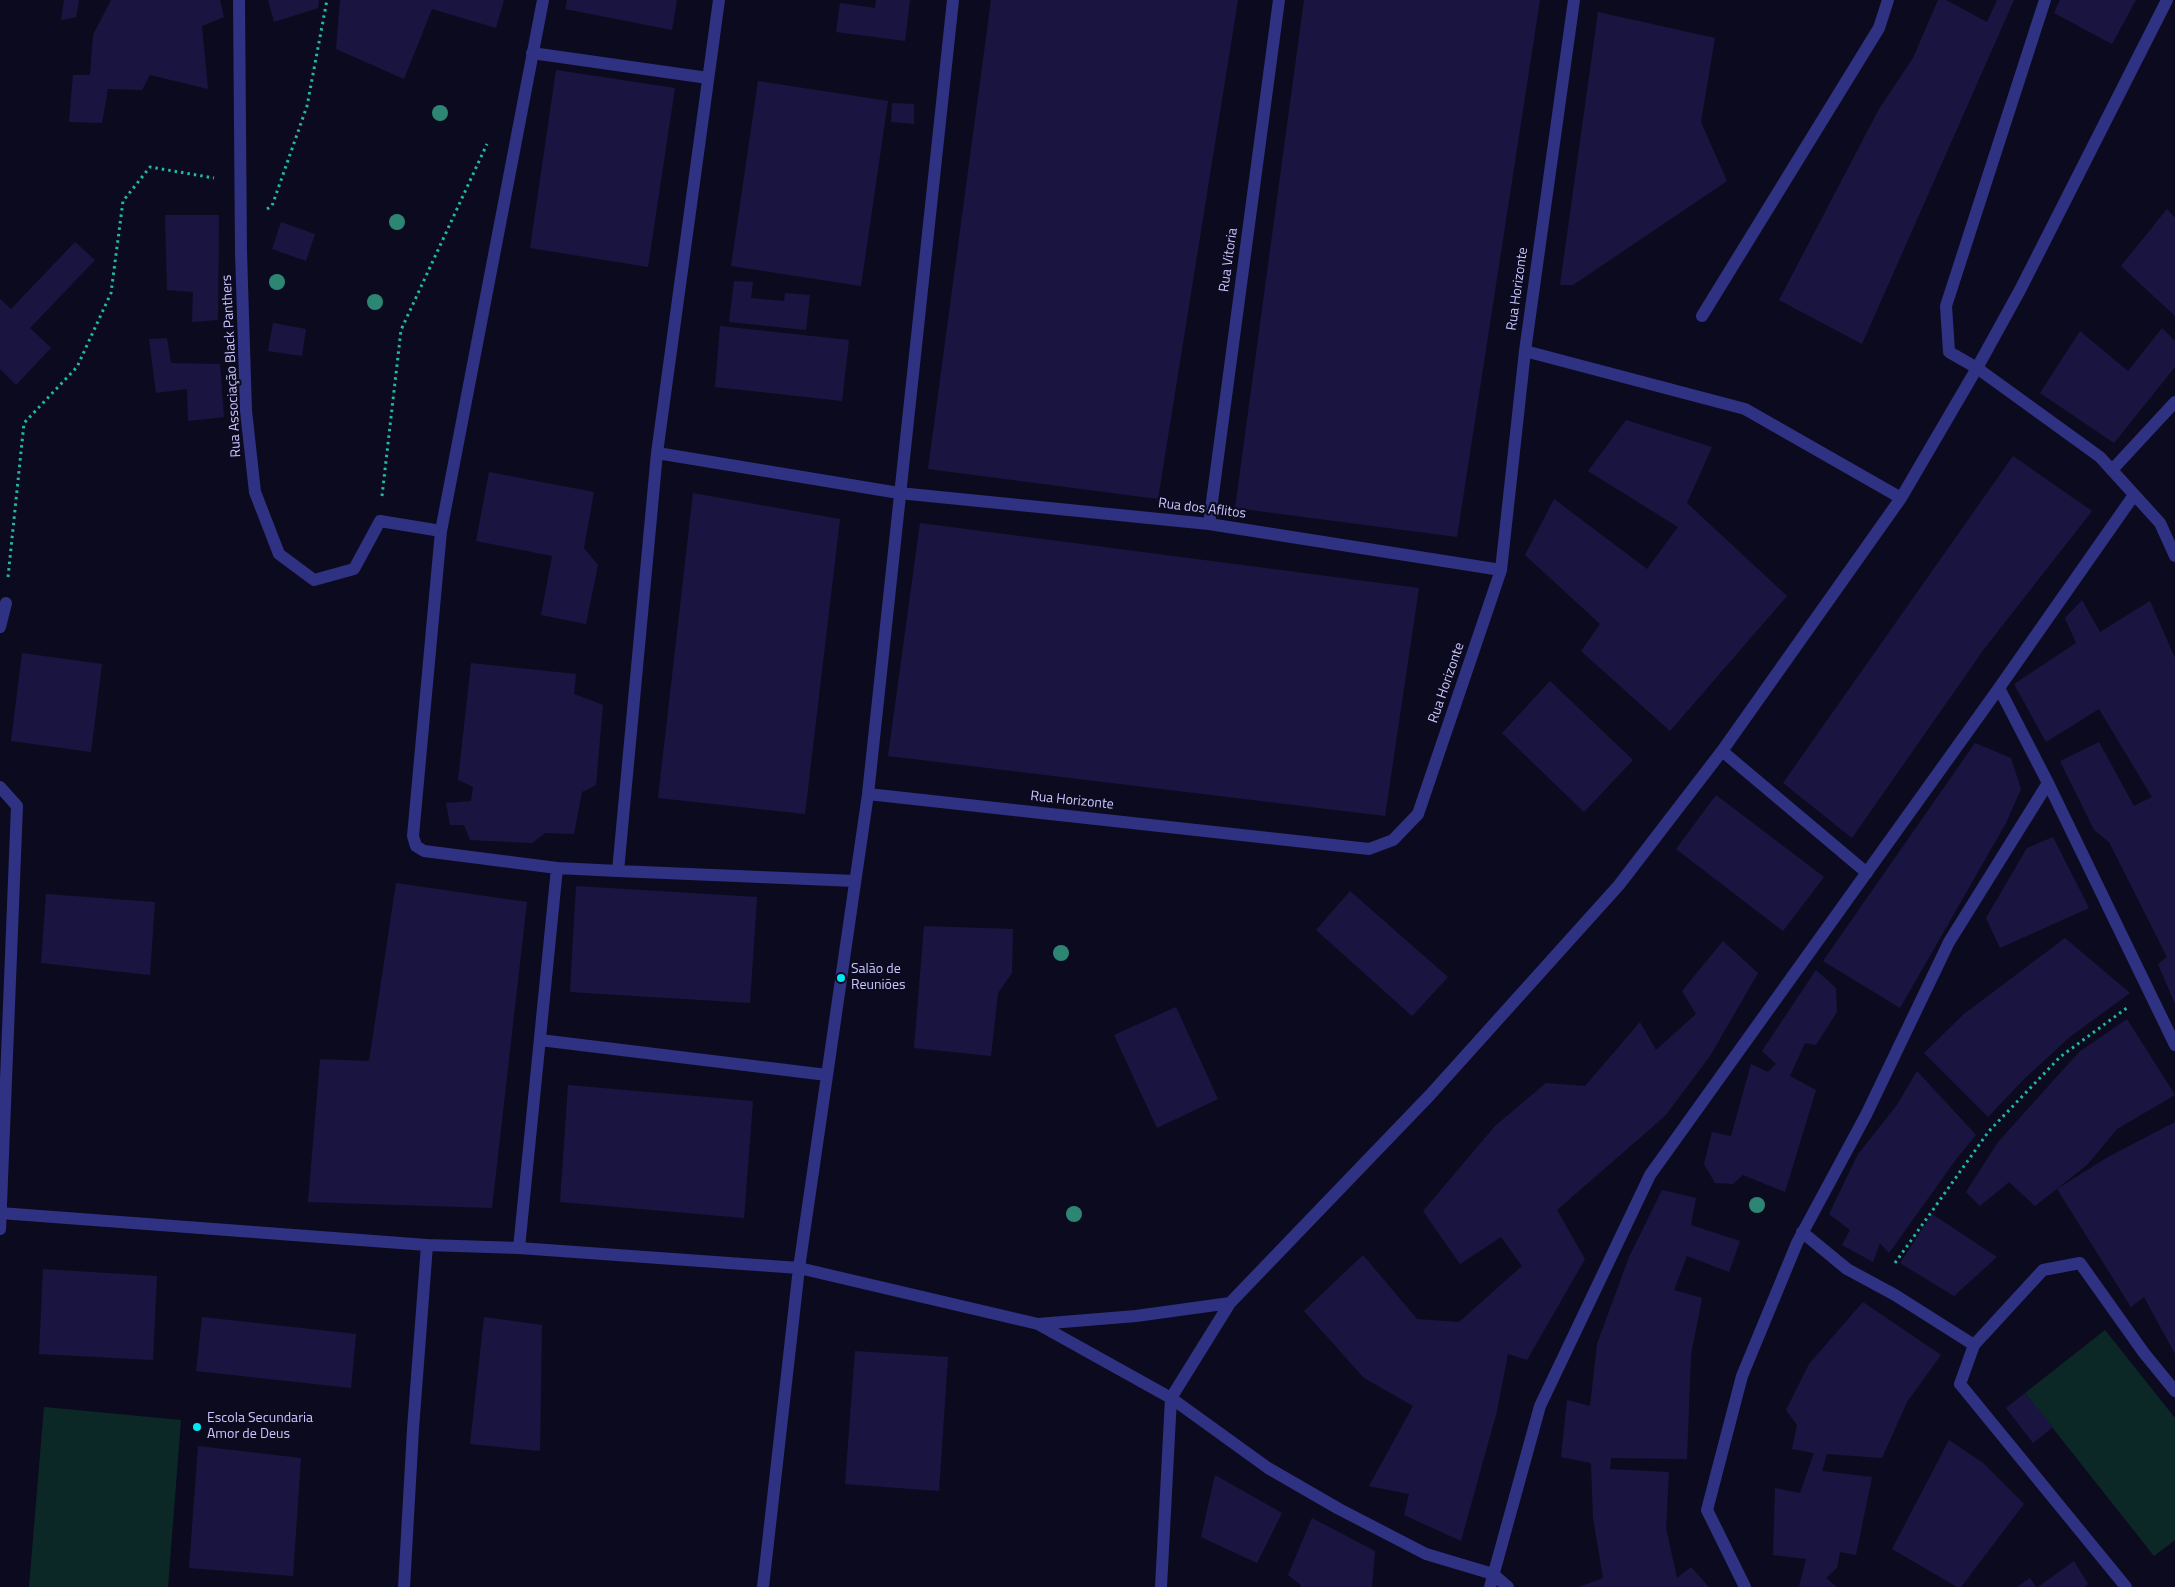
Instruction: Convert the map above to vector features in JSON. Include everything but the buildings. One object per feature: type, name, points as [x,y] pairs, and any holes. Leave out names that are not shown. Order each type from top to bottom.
[{"type":"street","name":"Rua Associação Black Panthers","points":[[239,0],[241,225],[246,411],[255,492],[279,554],[314,580],[354,569],[380,521]]},
{"type":"street","points":[[543,0],[441,531],[413,836],[416,846],[424,851],[557,868],[855,881]]},
{"type":"street","points":[[618,871],[657,453],[719,0]]},
{"type":"street","points":[[763,1587],[799,1268],[868,794],[953,0]]},
{"type":"street","name":"Rua Vitoria","points":[[1209,524],[1279,0]]},
{"type":"street","name":"Rua Horizonte","points":[[868,794],[1369,849],[1393,840],[1418,814],[1500,570],[1525,351],[1574,0]]},
{"type":"street","points":[[1702,316],[1879,28],[1888,0]]},
{"type":"street","points":[[2045,0],[1946,306],[1949,352],[1977,368],[2100,457],[2160,523],[2175,556]]},
{"type":"street","points":[[1161,1587],[1171,1398],[1230,1303],[1430,1095],[1619,885],[1722,751],[1901,498],[2020,290],[2167,0]]},
{"type":"street","points":[[532,53],[708,78]]},
{"type":"street","points":[[1525,351],[1744,409],[1901,498]]},
{"type":"street","points":[[2112,470],[2175,402]]},
{"type":"street","name":"Rua dos Aflitos","points":[[657,453],[899,493],[1209,524],[1500,570]]},
{"type":"street","points":[[1490,1587],[1540,1406],[1650,1175],[2000,688],[2134,495]]},
{"type":"street","points":[[380,521],[441,531]]},
{"type":"street","points":[[0,627],[6,602]]},
{"type":"street","points":[[2000,688],[2175,1045]]},
{"type":"street","points":[[1722,751],[1867,873]]},
{"type":"street","points":[[1745,1587],[1707,1510],[1742,1376],[1802,1232],[1866,1115],[1949,942],[2048,783]]},
{"type":"street","points":[[0,787],[17,806],[5,994],[0,1229]]},
{"type":"street","points":[[519,1248],[557,868]]},
{"type":"street","points":[[540,1040],[827,1075]]},
{"type":"street","points":[[0,1213],[428,1245],[519,1248],[799,1268],[1038,1324],[1171,1398],[1268,1468],[1339,1509],[1426,1554],[1493,1574],[1508,1587]]},
{"type":"street","points":[[1802,1232],[1846,1269],[1879,1286],[1974,1345]]},
{"type":"street","points":[[404,1587],[412,1429],[428,1245]]},
{"type":"street","points":[[2126,1587],[1960,1384],[1974,1345],[2043,1270],[2080,1263],[2144,1353],[2175,1391]]},
{"type":"street","points":[[1038,1324],[1136,1316],[1230,1303]]},
{"type":"path","points":[[241,225],[272,206],[308,106],[327,0]]},
{"type":"path","points":[[380,521],[401,330],[484,147],[521,111]]},
{"type":"path","points":[[6,602],[24,423],[77,367],[111,293],[123,201],[150,167],[241,183]]},
{"type":"path","points":[[1879,1286],[1989,1131],[2060,1057],[2150,993]]},
{"type":"green space","points":[[2105,1330],[2175,1418],[2175,1540],[2154,1556],[2025,1393]]},
{"type":"green space","points":[[44,1407],[181,1420],[168,1587],[29,1587]]},
{"type":"place","name":"Salão de Reuniões","points":[[841,978]]},
{"type":"place","name":"Escola Secundaria Amor de Deus","points":[[197,1427]]}]
